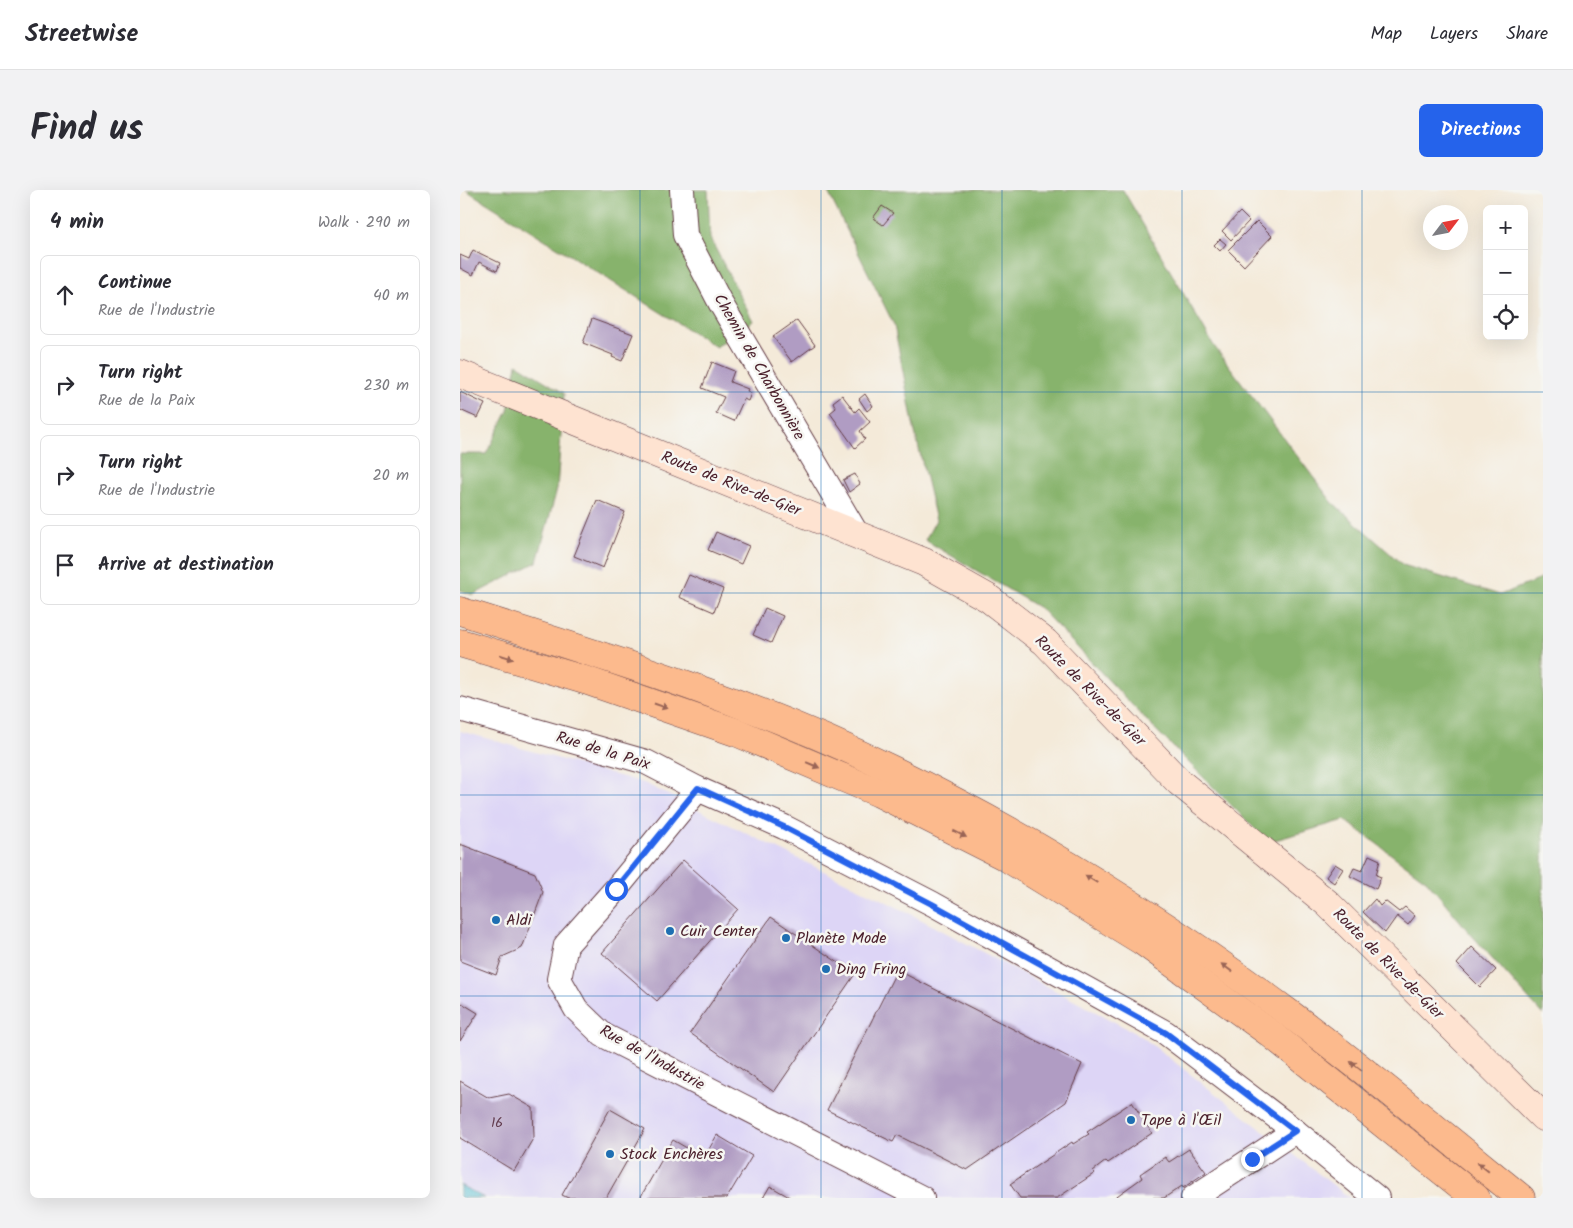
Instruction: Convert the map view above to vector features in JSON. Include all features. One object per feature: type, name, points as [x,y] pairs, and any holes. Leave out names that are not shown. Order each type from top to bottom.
[{"type":"highway","points":[[460,611],[753,708],[891,769],[1013,832],[1146,914],[1216,961],[1307,1027],[1521,1198]]},
{"type":"highway","points":[[460,643],[588,681],[738,733],[879,793],[1004,856],[1142,941],[1263,1029],[1476,1198]]},
{"type":"main road","name":"Route de Rive-de-Gier","points":[[460,374],[924,562],[988,598],[1045,642],[1178,782],[1327,904],[1543,1117]]},
{"type":"street","name":"Chemin de Charbonnière","points":[[682,190],[685,236],[721,304],[858,536]]},
{"type":"street","name":"Rue de la Paix","points":[[460,709],[646,762],[784,827],[932,904],[1166,1033],[1295,1131],[1377,1198]]},
{"type":"street","name":"Rue de l'Industrie","points":[[698,788],[616,889],[566,945],[559,979],[576,1010],[602,1035],[922,1198]]},
{"type":"street","points":[[1193,1198],[1295,1131]]},
{"type":"shaded area","points":[[460,731],[644,783],[903,910],[1141,1036],[1350,1198],[484,1198],[460,1185]]},
{"type":"green space","points":[[466,190],[708,190],[710,238],[753,321],[716,347]]},
{"type":"green space","points":[[827,190],[1123,190],[1214,346],[1332,502],[1403,565],[1500,595],[1543,578],[1543,1015],[1469,932],[1427,881],[1345,820],[1268,842],[1151,725],[1041,609],[925,540],[936,520],[914,428],[894,325]]},
{"type":"green space","points":[[517,364],[564,393],[557,489],[537,562],[473,595],[460,590],[460,454],[486,454],[508,411]]},
{"type":"water","points":[[460,1185],[484,1198],[460,1198]]},
{"type":"building","points":[[882,206],[893,213],[883,225],[873,218]]},
{"type":"building","points":[[1240,212],[1249,221],[1231,240],[1222,231]]},
{"type":"building","points":[[1257,221],[1272,236],[1244,266],[1228,250]]},
{"type":"building","points":[[1220,239],[1226,244],[1220,251],[1214,245]]},
{"type":"building","points":[[473,250],[500,263],[497,271],[479,262],[473,275],[460,268],[460,255],[469,259]]},
{"type":"building","points":[[592,319],[633,334],[622,361],[612,357],[613,355],[583,343]]},
{"type":"building","points":[[797,320],[815,345],[792,362],[773,337]]},
{"type":"building","points":[[712,362],[734,371],[730,382],[748,389],[747,391],[751,393],[748,401],[744,399],[734,421],[716,413],[724,397],[702,388]]},
{"type":"building","points":[[460,392],[485,404],[478,418],[460,410]]},
{"type":"building","points":[[865,394],[873,406],[867,411],[859,399]]},
{"type":"building","points":[[842,395],[855,412],[859,408],[870,422],[860,431],[865,439],[855,448],[830,413],[836,408],[833,402]]},
{"type":"building","points":[[855,474],[860,484],[849,492],[843,480]]},
{"type":"building","points":[[597,500],[625,512],[603,568],[574,556]]},
{"type":"building","points":[[716,532],[749,546],[741,564],[708,550]]},
{"type":"building","points":[[689,575],[723,589],[714,612],[679,597]]},
{"type":"building","points":[[765,608],[783,616],[771,643],[753,635]]},
{"type":"building","name":"Aldi","points":[[460,844],[535,873],[543,892],[522,948],[502,957],[496,975],[460,961]]},
{"type":"building","points":[[1369,855],[1380,860],[1376,875],[1381,877],[1376,889],[1350,876],[1354,868],[1362,871]]},
{"type":"building","name":"Cuir Center","points":[[683,860],[738,909],[657,1001],[602,953]]},
{"type":"building","points":[[1335,864],[1343,869],[1334,883],[1326,877]]},
{"type":"building","points":[[1375,899],[1380,906],[1385,901],[1399,912],[1405,907],[1415,916],[1408,925],[1397,916],[1385,933],[1363,912]]},
{"type":"building","points":[[771,917],[855,974],[774,1092],[690,1033]]},
{"type":"building","points":[[1472,947],[1496,970],[1480,987],[1457,964]]},
{"type":"building","points":[[897,970],[1082,1064],[1066,1102],[967,1170],[897,1135],[893,1142],[827,1110]]},
{"type":"building","points":[[460,1002],[478,1013],[460,1041]]},
{"type":"building","points":[[460,1081],[489,1098],[509,1094],[533,1108],[534,1137],[514,1171],[460,1138]]},
{"type":"building","points":[[1132,1102],[1152,1133],[1108,1163],[1106,1161],[1093,1171],[1095,1173],[1057,1198],[1020,1198],[1010,1184],[1072,1142],[1073,1144],[1089,1134],[1087,1132]]},
{"type":"building","points":[[610,1109],[645,1129],[606,1198],[568,1198],[562,1195]]},
{"type":"building","points":[[717,1135],[752,1156],[727,1198],[640,1198],[673,1140],[704,1158]]},
{"type":"building","points":[[1189,1149],[1206,1172],[1183,1188],[1182,1186],[1164,1198],[1114,1198],[1142,1178],[1140,1174],[1165,1157],[1169,1162]]},
{"type":"building","points":[[770,1186],[791,1198],[763,1198]]},
{"type":"place","name":"Aldi","points":[[496,920]]},
{"type":"place","name":"Cuir Center","points":[[670,931]]},
{"type":"place","name":"Planète Mode","points":[[786,938]]},
{"type":"place","name":"Ding Fring","points":[[826,969]]},
{"type":"place","name":"Tape à l'Œil","points":[[1131,1120]]},
{"type":"place","name":"Stock Enchères","points":[[610,1154]]},
{"type":"route","points":[[616,889],[698,788],[784,827],[932,904],[1166,1033],[1295,1131],[1252,1159]]}]
